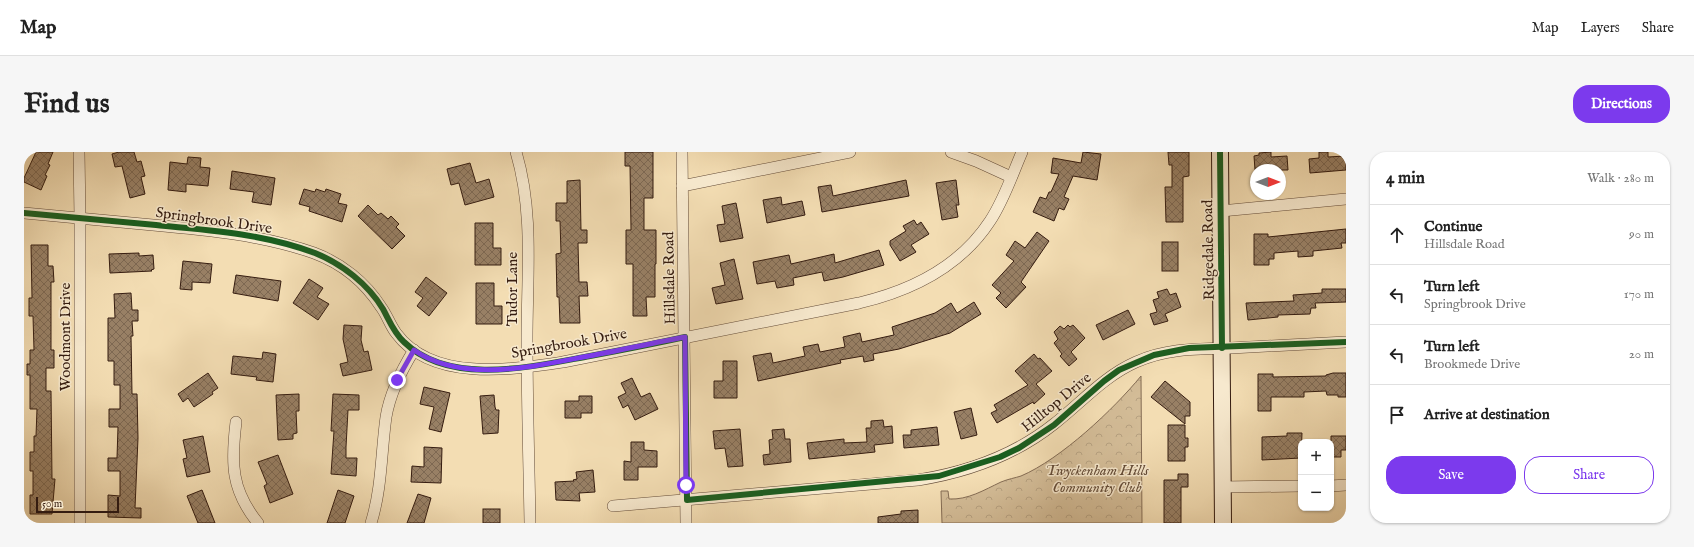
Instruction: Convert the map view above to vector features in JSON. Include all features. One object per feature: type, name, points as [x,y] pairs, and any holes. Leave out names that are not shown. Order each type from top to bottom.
[{"type":"street","name":"Woodmont Drive","points":[[79,152],[80,523]]},
{"type":"street","name":"Tudor Lane","points":[[516,152],[526,190],[528,217],[527,368],[530,523]]},
{"type":"street","name":"Hillsdale Road","points":[[682,152],[687,500],[686,523]]},
{"type":"street","points":[[682,186],[850,152]]},
{"type":"street","points":[[951,152],[976,161],[1011,177]]},
{"type":"street","name":"Springbrook Drive","points":[[24,213],[221,232],[264,238],[315,253],[338,264],[364,285],[382,307],[395,332],[425,358],[448,366],[472,368],[527,368],[886,296],[924,280],[958,256],[982,231],[1001,201],[1022,152]]},
{"type":"street","name":"Ridgedale Road","points":[[1220,152],[1223,523]]},
{"type":"street","points":[[1221,211],[1346,199]]},
{"type":"street","name":"Hilltop Drive","points":[[613,506],[918,480],[960,471],[1000,457],[1037,437],[1070,411],[1104,381],[1136,362],[1171,351],[1194,348],[1346,342]]},
{"type":"street","points":[[372,523],[378,501],[388,411],[397,380],[414,350]]},
{"type":"street","points":[[236,422],[233,449],[234,476],[241,499],[258,523]]},
{"type":"street","points":[[1334,486],[1346,485]]},
{"type":"street","points":[[1223,487],[1298,486]]},
{"type":"green space","name":"Twyckenham Hills Community Club","points":[[1141,376],[1142,523],[942,523],[941,491],[948,491],[949,499],[963,498],[976,494],[1004,481],[1021,476],[1037,468],[1069,446],[1102,418]]},
{"type":"building","points":[[36,152],[53,152],[48,164],[50,165],[45,175],[47,176],[41,190],[24,182],[24,178]]},
{"type":"building","points":[[119,152],[134,152],[137,162],[141,161],[145,176],[141,177],[145,194],[130,198],[122,166],[115,167],[112,154]]},
{"type":"building","points":[[625,152],[653,152],[653,198],[644,198],[644,230],[656,230],[655,297],[646,297],[647,316],[633,316],[633,264],[626,264],[626,230],[631,230],[630,166],[625,166]]},
{"type":"building","points":[[1083,152],[1101,154],[1097,180],[1073,176],[1064,197],[1069,199],[1064,210],[1059,208],[1054,221],[1033,212],[1040,197],[1046,199],[1049,192],[1051,192],[1059,174],[1051,173],[1053,158],[1081,163]]},
{"type":"building","points":[[1168,152],[1189,152],[1189,176],[1183,177],[1183,222],[1166,222],[1165,187],[1172,187],[1172,165],[1169,165]]},
{"type":"building","points":[[1271,152],[1271,157],[1287,156],[1288,170],[1286,170],[1286,164],[1255,164],[1254,156],[1259,155],[1259,153]]},
{"type":"building","points":[[1319,152],[1328,152],[1328,157],[1345,156],[1346,170],[1310,173],[1309,159],[1319,158]]},
{"type":"building","points":[[188,157],[201,158],[200,167],[210,168],[208,186],[186,184],[186,192],[168,190],[170,162],[187,164]]},
{"type":"building","points":[[470,163],[476,183],[489,179],[494,197],[465,205],[459,183],[451,185],[447,169]]},
{"type":"building","points":[[232,171],[275,178],[271,205],[252,202],[254,192],[230,189]]},
{"type":"building","points":[[580,180],[581,230],[587,230],[587,243],[578,243],[579,282],[587,282],[588,296],[579,296],[580,323],[560,323],[559,297],[557,297],[556,254],[561,253],[560,221],[556,221],[556,203],[567,203],[567,181]]},
{"type":"building","points":[[906,180],[909,196],[822,212],[818,187],[831,185],[833,196]]},
{"type":"building","points":[[956,180],[959,205],[956,205],[958,217],[942,220],[936,183]]},
{"type":"building","points":[[304,189],[315,192],[316,189],[325,192],[326,189],[341,194],[338,203],[347,205],[342,222],[309,211],[310,207],[299,204]]},
{"type":"building","points":[[781,197],[782,205],[802,201],[805,215],[767,223],[763,200]]},
{"type":"building","points":[[736,203],[743,238],[720,242],[717,225],[725,224],[722,206]]},
{"type":"building","points":[[368,205],[378,215],[381,213],[388,219],[391,216],[399,224],[396,227],[405,236],[392,249],[358,216]]},
{"type":"building","points":[[914,220],[917,225],[921,222],[929,234],[911,245],[916,252],[900,261],[890,245],[890,241],[906,231],[903,226]]},
{"type":"building","points":[[475,223],[493,223],[493,248],[501,248],[501,265],[475,265]]},
{"type":"building","points":[[1346,229],[1346,243],[1341,243],[1342,248],[1313,251],[1313,256],[1298,257],[1298,251],[1274,253],[1274,259],[1269,259],[1269,265],[1254,265],[1254,234],[1268,234],[1268,237]]},
{"type":"building","points":[[1037,232],[1049,241],[1021,282],[1026,287],[1006,308],[996,298],[1001,293],[992,285],[1014,261],[1006,255],[1015,241],[1025,248]]},
{"type":"building","points":[[1162,242],[1178,242],[1178,271],[1162,271]]},
{"type":"building","points":[[31,245],[48,245],[48,266],[53,266],[54,282],[51,282],[51,350],[54,350],[54,368],[46,368],[46,391],[51,391],[52,479],[55,479],[52,514],[30,514],[30,495],[33,495],[33,471],[30,471],[30,452],[34,452],[37,409],[30,409],[30,375],[27,375],[27,364],[30,364],[30,350],[34,350],[33,316],[29,316],[29,298],[32,298]]},
{"type":"building","points":[[879,250],[884,265],[843,277],[824,281],[822,272],[793,278],[794,285],[777,288],[775,281],[757,284],[753,262],[789,255],[791,264],[834,254],[835,263]]},
{"type":"building","points":[[139,253],[139,256],[153,255],[154,269],[151,270],[152,271],[110,273],[109,254]]},
{"type":"building","points":[[734,259],[743,299],[716,304],[712,288],[725,285],[720,263]]},
{"type":"building","points":[[183,261],[212,264],[210,283],[192,282],[192,290],[180,289]]},
{"type":"building","points":[[236,275],[281,281],[278,301],[233,293]]},
{"type":"building","points":[[426,277],[447,293],[429,316],[417,306],[423,298],[415,292]]},
{"type":"building","points":[[309,279],[323,288],[317,297],[329,304],[318,320],[293,303]]},
{"type":"building","points":[[476,283],[494,283],[494,306],[502,306],[502,324],[476,324]]},
{"type":"building","points":[[1167,289],[1170,295],[1176,293],[1181,307],[1165,314],[1168,321],[1154,325],[1150,314],[1157,312],[1153,300],[1159,298],[1157,292]]},
{"type":"building","points":[[1322,289],[1346,289],[1346,302],[1315,303],[1316,308],[1311,308],[1310,314],[1278,315],[1278,317],[1248,320],[1246,303],[1294,301],[1293,295],[1322,293]]},
{"type":"building","points":[[131,293],[132,310],[138,310],[138,321],[132,321],[133,336],[131,336],[132,394],[137,394],[138,438],[135,508],[141,508],[141,518],[108,517],[108,495],[120,496],[120,471],[108,471],[108,458],[117,458],[118,427],[109,427],[109,409],[120,409],[120,385],[114,385],[114,361],[108,361],[108,318],[115,318],[114,294]]},
{"type":"building","points":[[974,302],[981,314],[950,333],[899,349],[873,354],[874,360],[864,362],[863,356],[840,360],[841,363],[758,381],[753,356],[771,353],[773,363],[805,356],[803,347],[818,344],[820,352],[845,347],[843,337],[860,333],[862,342],[894,335],[892,327],[935,313],[951,303],[957,313]]},
{"type":"building","points":[[1128,310],[1135,324],[1103,340],[1096,325]]},
{"type":"building","points":[[344,325],[362,326],[361,340],[364,352],[368,351],[372,370],[343,376],[340,364],[348,362],[343,339]]},
{"type":"building","points":[[1068,325],[1070,327],[1073,325],[1085,338],[1071,352],[1077,359],[1069,366],[1060,356],[1062,354],[1054,343],[1058,339],[1054,332],[1060,326],[1064,329]]},
{"type":"building","points":[[263,352],[276,354],[273,382],[256,380],[257,377],[231,374],[233,356],[262,359]]},
{"type":"building","points":[[1034,354],[1038,359],[1040,358],[1052,371],[1036,384],[1045,394],[1034,404],[1033,402],[997,423],[991,413],[997,410],[994,405],[1028,385],[1015,371]]},
{"type":"building","points":[[723,361],[737,361],[737,398],[714,398],[714,381],[723,381]]},
{"type":"building","points":[[208,373],[218,388],[212,392],[213,394],[194,407],[188,398],[183,402],[178,394]]},
{"type":"building","points":[[1333,373],[1346,373],[1346,397],[1327,395],[1326,391],[1304,392],[1304,397],[1271,397],[1271,411],[1258,411],[1258,374],[1273,374],[1273,377],[1326,376]]},
{"type":"building","points":[[632,378],[641,397],[650,393],[658,409],[635,420],[628,405],[623,408],[618,397],[626,393],[621,383]]},
{"type":"building","points":[[1165,381],[1190,402],[1190,416],[1185,416],[1185,424],[1151,397]]},
{"type":"building","points":[[424,387],[450,393],[441,432],[429,429],[434,407],[420,404]]},
{"type":"building","points":[[299,394],[299,411],[296,411],[297,433],[293,434],[293,439],[278,440],[276,395]]},
{"type":"building","points":[[333,394],[359,395],[359,410],[348,410],[346,447],[346,458],[357,458],[356,476],[331,474],[334,431],[331,431]]},
{"type":"building","points":[[494,395],[496,410],[499,410],[498,433],[483,434],[480,396]]},
{"type":"building","points":[[579,396],[592,396],[592,413],[581,413],[581,418],[565,418],[565,401],[579,401]]},
{"type":"building","points":[[971,408],[977,435],[961,439],[954,412]]},
{"type":"building","points":[[883,420],[884,427],[892,426],[893,443],[874,445],[875,452],[809,459],[807,443],[844,439],[844,443],[867,442],[866,428],[871,428],[871,421]]},
{"type":"building","points":[[1168,425],[1185,425],[1185,438],[1188,438],[1188,447],[1185,447],[1185,461],[1168,461]]},
{"type":"building","points":[[937,427],[939,445],[904,448],[903,435],[911,435],[911,430]]},
{"type":"building","points":[[740,429],[743,466],[728,467],[725,448],[715,449],[713,431]]},
{"type":"building","points":[[784,429],[785,439],[790,439],[791,462],[764,465],[763,455],[770,454],[769,440],[773,439],[772,430]]},
{"type":"building","points":[[1287,433],[1302,433],[1302,439],[1298,439],[1298,458],[1262,460],[1262,437],[1287,436]]},
{"type":"building","points":[[203,436],[210,472],[187,477],[183,459],[187,458],[183,440]]},
{"type":"building","points":[[1331,436],[1346,436],[1346,450],[1341,450],[1341,457],[1334,457],[1334,439],[1331,439]]},
{"type":"building","points":[[631,442],[644,442],[644,450],[657,451],[657,467],[638,467],[638,480],[624,480],[624,461],[631,462]]},
{"type":"building","points":[[424,447],[442,448],[441,483],[411,482],[412,466],[424,467]]},
{"type":"building","points":[[278,455],[293,494],[270,503],[264,486],[267,484],[258,462]]},
{"type":"building","points":[[593,470],[595,492],[579,493],[580,501],[556,500],[555,482],[574,481],[573,480],[577,479],[576,472]]},
{"type":"building","points":[[1178,474],[1188,474],[1188,487],[1181,487],[1181,523],[1164,523],[1164,480],[1178,480]]},
{"type":"building","points":[[202,490],[215,523],[198,523],[187,496]]},
{"type":"building","points":[[338,490],[354,496],[345,523],[327,523]]},
{"type":"building","points":[[418,494],[431,498],[424,523],[407,523]]},
{"type":"building","points":[[483,509],[500,509],[500,523],[483,523]]},
{"type":"building","points":[[918,510],[918,523],[878,523],[878,517],[901,514],[901,511]]},
{"type":"cycle path","points":[[1220,152],[1222,348]]},
{"type":"cycle path","points":[[24,213],[237,234],[276,241],[315,253],[335,263],[362,283],[377,300],[395,331],[404,342],[423,356],[445,365],[468,369],[493,370],[519,368],[638,347],[685,337],[687,500],[939,476],[1000,457],[1019,448],[1054,425],[1104,381],[1119,370],[1154,355],[1189,348],[1346,342]]},
{"type":"route","points":[[397,380],[414,350],[425,358],[448,366],[518,369],[563,362],[685,337],[686,485]]}]
